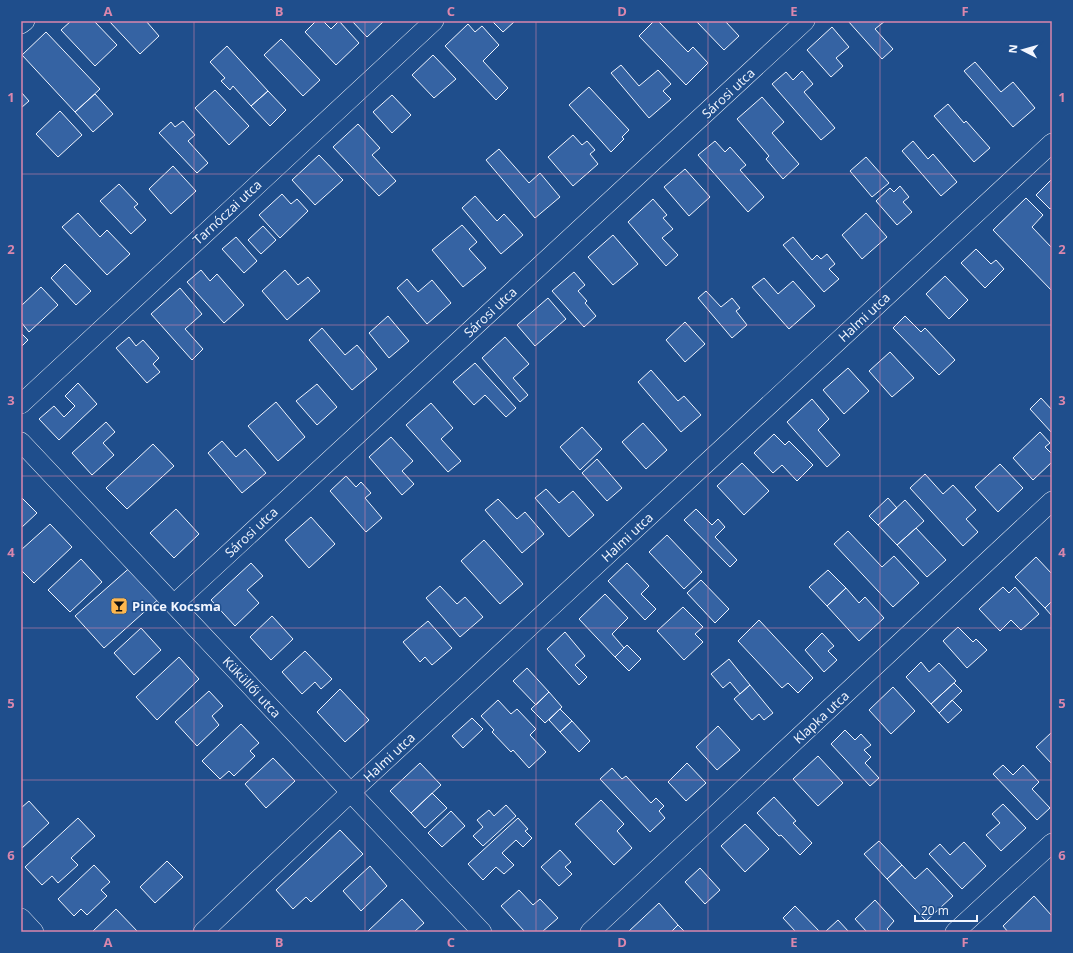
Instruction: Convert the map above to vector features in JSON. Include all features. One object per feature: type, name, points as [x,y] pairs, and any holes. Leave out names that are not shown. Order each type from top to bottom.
[{"type":"street","points":[[21,24],[25,21]]},
{"type":"street","name":"Tarnóczai utca","points":[[21,404],[434,21]]},
{"type":"street","name":"Sárosi utca","points":[[174,604],[805,21]]},
{"type":"street","name":"Halmi utca","points":[[203,932],[350,793],[1052,143]]},
{"type":"street","name":"Küküllői utca","points":[[21,442],[482,932]]},
{"type":"street","name":"Klapka utca","points":[[590,932],[1052,502]]},
{"type":"street","points":[[955,932],[1052,843]]},
{"type":"street","points":[[21,918],[34,932]]},
{"type":"building","points":[[71,21],[94,21],[117,45],[95,66],[61,30]]},
{"type":"building","points":[[109,21],[146,21],[159,36],[140,54]]},
{"type":"building","points":[[316,21],[323,21],[331,29],[339,21],[359,43],[336,65],[305,32]]},
{"type":"building","points":[[352,21],[384,21],[367,37]]},
{"type":"building","points":[[492,21],[515,21],[503,32]]},
{"type":"building","points":[[654,21],[658,21],[688,52],[693,47],[708,63],[686,85],[639,36]]},
{"type":"building","points":[[696,21],[725,21],[739,36],[724,50]]},
{"type":"building","points":[[848,21],[885,21],[875,29],[893,49],[882,59]]},
{"type":"building","points":[[468,24],[475,32],[482,26],[499,45],[483,61],[508,88],[496,100],[445,46]]},
{"type":"building","points":[[832,27],[849,47],[836,58],[843,66],[831,77],[807,50]]},
{"type":"building","points":[[46,32],[100,89],[75,112],[22,55]]},
{"type":"building","points":[[281,39],[320,80],[303,96],[264,55]]},
{"type":"building","points":[[227,46],[268,91],[251,106],[233,86],[230,90],[221,81],[225,78],[210,62]]},
{"type":"building","points":[[433,55],[456,79],[434,98],[412,75]]},
{"type":"building","points":[[975,62],[1001,92],[1013,82],[1035,108],[1013,127],[964,71]]},
{"type":"building","points":[[621,65],[639,86],[658,70],[671,84],[663,91],[671,99],[649,118],[611,73]]},
{"type":"building","points":[[802,71],[813,84],[804,92],[835,128],[821,140],[772,84],[786,72],[793,80]]},
{"type":"building","points":[[589,87],[629,130],[622,137],[624,139],[611,152],[569,105]]},
{"type":"building","points":[[215,90],[249,126],[229,145],[195,108]]},
{"type":"building","points":[[268,91],[286,110],[270,126],[251,106]]},
{"type":"building","points":[[21,92],[29,101],[21,108]]},
{"type":"building","points":[[95,94],[113,114],[93,132],[75,112]]},
{"type":"building","points":[[392,95],[411,115],[392,133],[373,112]]},
{"type":"building","points":[[762,97],[784,122],[772,133],[799,164],[783,179],[766,159],[769,156],[737,119]]},
{"type":"building","points":[[948,104],[964,123],[966,121],[990,148],[974,162],[934,116]]},
{"type":"building","points":[[60,111],[82,135],[58,157],[36,134]]},
{"type":"building","points":[[183,121],[195,135],[188,141],[208,163],[197,173],[159,133],[171,122],[175,127]]},
{"type":"building","points":[[358,124],[380,148],[372,155],[396,181],[379,196],[333,147]]},
{"type":"building","points":[[573,135],[582,145],[587,141],[595,150],[590,154],[598,164],[573,186],[548,157]]},
{"type":"building","points":[[715,141],[725,152],[730,147],[746,165],[740,170],[764,197],[748,212],[698,155]]},
{"type":"building","points":[[913,141],[928,159],[933,154],[957,182],[941,196],[902,151]]},
{"type":"building","points":[[499,149],[529,183],[540,173],[560,197],[535,218],[486,160]]},
{"type":"building","points":[[319,155],[343,180],[315,205],[292,180]]},
{"type":"building","points":[[866,157],[889,183],[872,197],[850,171]]},
{"type":"building","points":[[173,166],[196,191],[171,214],[149,189]]},
{"type":"building","points":[[685,169],[710,197],[689,216],[664,187]]},
{"type":"building","points":[[1052,179],[1052,207],[1050,209],[1036,195]]},
{"type":"building","points":[[119,184],[138,204],[134,207],[146,220],[131,234],[100,201]]},
{"type":"building","points":[[900,186],[909,197],[903,202],[912,212],[897,225],[876,201],[890,188],[894,192]]},
{"type":"building","points":[[282,194],[291,204],[297,199],[308,211],[280,238],[259,215]]},
{"type":"building","points":[[475,196],[497,221],[504,214],[523,235],[501,254],[462,208]]},
{"type":"building","points":[[1026,198],[1043,215],[1032,227],[1052,248],[1052,291],[993,230]]},
{"type":"building","points":[[653,199],[667,215],[663,218],[673,229],[662,238],[678,255],[666,266],[628,222]]},
{"type":"building","points":[[78,213],[100,237],[107,230],[130,254],[107,275],[62,227]]},
{"type":"building","points":[[866,213],[887,237],[862,259],[842,235]]},
{"type":"building","points":[[462,225],[477,242],[469,249],[486,268],[463,287],[432,250]]},
{"type":"building","points":[[263,226],[276,240],[261,254],[248,240]]},
{"type":"building","points":[[613,235],[638,264],[613,285],[588,257]]},
{"type":"building","points":[[236,237],[257,261],[244,273],[222,249]]},
{"type":"building","points":[[793,237],[812,260],[817,255],[821,259],[827,254],[835,264],[829,269],[839,279],[824,292],[783,245]]},
{"type":"building","points":[[976,249],[991,264],[996,260],[1004,269],[985,288],[961,263]]},
{"type":"building","points":[[65,264],[91,291],[76,305],[51,278]]},
{"type":"building","points":[[201,270],[210,281],[217,274],[244,305],[224,323],[187,282]]},
{"type":"building","points":[[285,270],[298,285],[308,277],[320,291],[287,320],[262,291]]},
{"type":"building","points":[[574,272],[585,285],[578,291],[587,301],[585,303],[596,316],[584,327],[552,291]]},
{"type":"building","points":[[945,276],[968,300],[949,319],[926,294]]},
{"type":"building","points":[[764,278],[778,294],[793,281],[815,306],[789,329],[752,287]]},
{"type":"building","points":[[407,279],[418,292],[432,280],[451,303],[427,324],[397,288]]},
{"type":"building","points":[[41,287],[58,305],[29,332],[21,322],[21,306]]},
{"type":"building","points":[[180,288],[202,314],[185,329],[203,349],[192,360],[151,314]]},
{"type":"building","points":[[706,291],[721,307],[732,298],[740,308],[736,311],[747,325],[732,338],[698,298]]},
{"type":"building","points":[[548,298],[566,319],[535,346],[517,325]]},
{"type":"building","points":[[388,316],[409,341],[389,358],[369,333]]},
{"type":"building","points":[[905,316],[921,332],[925,328],[955,360],[939,375],[893,328]]},
{"type":"building","points":[[685,322],[705,344],[685,362],[666,340]]},
{"type":"building","points":[[322,328],[345,355],[357,345],[377,369],[352,390],[309,340]]},
{"type":"building","points":[[21,333],[28,340],[21,347]]},
{"type":"building","points":[[129,337],[136,346],[143,340],[159,358],[153,364],[160,372],[147,383],[116,348]]},
{"type":"building","points":[[505,337],[529,364],[513,378],[528,395],[520,402],[482,358]]},
{"type":"building","points":[[890,352],[914,378],[892,397],[869,371]]},
{"type":"building","points":[[475,363],[516,408],[506,417],[485,395],[474,405],[453,382]]},
{"type":"building","points":[[848,368],[869,391],[844,414],[823,390]]},
{"type":"building","points":[[651,370],[678,401],[684,396],[701,415],[681,432],[638,382]]},
{"type":"building","points":[[78,383],[97,404],[59,440],[39,419],[54,406],[64,417],[75,406],[65,396]]},
{"type":"building","points":[[317,384],[337,407],[317,425],[296,401]]},
{"type":"building","points":[[1041,398],[1052,410],[1052,433],[1030,409]]},
{"type":"building","points":[[812,399],[829,419],[818,430],[840,455],[827,467],[787,422]]},
{"type":"building","points":[[276,402],[305,437],[278,461],[248,426]]},
{"type":"building","points":[[431,403],[453,428],[441,439],[461,461],[448,472],[406,425]]},
{"type":"building","points":[[106,422],[115,432],[103,443],[114,455],[92,475],[72,453]]},
{"type":"building","points":[[643,423],[667,450],[646,469],[622,442]]},
{"type":"building","points":[[582,427],[602,449],[580,470],[560,447]]},
{"type":"building","points":[[1040,432],[1050,443],[1045,447],[1052,454],[1052,462],[1033,480],[1013,458]]},
{"type":"building","points":[[774,434],[785,445],[789,441],[813,465],[797,481],[782,465],[773,473],[754,453]]},
{"type":"building","points":[[391,437],[413,461],[402,471],[414,484],[402,495],[369,457]]},
{"type":"building","points":[[222,441],[236,457],[245,449],[266,473],[242,493],[208,453]]},
{"type":"building","points":[[153,444],[174,466],[127,509],[106,488]]},
{"type":"building","points":[[597,459],[622,488],[607,501],[582,473]]},
{"type":"building","points":[[742,463],[769,491],[744,515],[717,486]]},
{"type":"building","points":[[1000,464],[1023,488],[998,512],[975,487]]},
{"type":"building","points":[[925,474],[943,494],[953,485],[976,510],[966,519],[978,532],[963,546],[910,488]]},
{"type":"building","points":[[346,476],[356,487],[361,482],[371,493],[365,498],[382,518],[366,532],[330,491]]},
{"type":"building","points":[[546,489],[559,503],[573,491],[594,515],[569,537],[535,498]]},
{"type":"building","points":[[21,497],[37,513],[21,528]]},
{"type":"building","points":[[888,498],[897,508],[878,525],[869,516]]},
{"type":"building","points":[[498,499],[517,519],[525,512],[544,534],[522,553],[485,510]]},
{"type":"building","points":[[905,500],[924,521],[897,545],[878,525]]},
{"type":"building","points":[[176,509],[199,534],[174,558],[150,533]]},
{"type":"building","points":[[696,509],[712,525],[718,519],[725,527],[715,537],[737,560],[730,567],[684,520]]},
{"type":"building","points":[[311,517],[335,544],[309,568],[285,540]]},
{"type":"building","points":[[50,524],[72,547],[34,583],[21,570],[21,550]]},
{"type":"building","points":[[916,528],[946,560],[927,577],[897,545]]},
{"type":"building","points":[[848,531],[882,567],[894,556],[919,583],[893,607],[834,544]]},
{"type":"building","points":[[667,535],[702,572],[684,589],[649,552]]},
{"type":"building","points":[[484,540],[523,584],[500,604],[461,561]]},
{"type":"building","points":[[1036,557],[1052,574],[1052,601],[1045,608],[1015,577]]},
{"type":"building","points":[[81,559],[102,582],[70,612],[48,590]]},
{"type":"building","points":[[251,563],[263,576],[247,590],[259,603],[235,626],[211,600]]},
{"type":"building","points":[[627,563],[649,586],[641,594],[656,609],[645,620],[608,581]]},
{"type":"building","name":"Pince Kocsma","points":[[134,564],[162,596],[104,648],[75,616]]},
{"type":"building","points":[[828,570],[846,588],[827,606],[809,587]]},
{"type":"building","points":[[701,580],[729,609],[715,623],[687,593]]},
{"type":"building","points":[[440,586],[457,604],[465,597],[483,617],[460,637],[426,598]]},
{"type":"building","points":[[1003,587],[1009,593],[1015,587],[1039,614],[1021,630],[1011,620],[1000,631],[979,609]]},
{"type":"building","points":[[846,588],[859,603],[865,597],[884,618],[859,641],[827,606]]},
{"type":"building","points":[[605,594],[628,618],[612,634],[624,648],[615,657],[579,619]]},
{"type":"building","points":[[1052,601],[1052,616],[1045,608]]},
{"type":"building","points":[[683,607],[703,627],[695,634],[703,642],[684,660],[657,631]]},
{"type":"building","points":[[272,616],[293,639],[271,660],[250,637]]},
{"type":"building","points":[[759,620],[813,678],[798,693],[788,683],[782,688],[738,641]]},
{"type":"building","points":[[428,621],[452,648],[432,665],[425,657],[420,662],[403,642]]},
{"type":"building","points":[[958,627],[973,642],[976,639],[987,650],[967,668],[943,641]]},
{"type":"building","points":[[141,628],[161,650],[134,675],[114,653]]},
{"type":"building","points":[[565,632],[585,656],[575,665],[587,677],[579,685],[547,649]]},
{"type":"building","points":[[822,633],[834,646],[828,651],[837,660],[824,672],[805,650]]},
{"type":"building","points":[[627,645],[641,659],[629,671],[615,657]]},
{"type":"building","points":[[305,651],[332,679],[321,689],[315,682],[302,694],[282,672]]},
{"type":"building","points":[[179,657],[199,679],[157,720],[136,697]]},
{"type":"building","points":[[729,659],[750,685],[740,694],[730,682],[723,688],[711,674]]},
{"type":"building","points":[[921,662],[929,672],[939,663],[956,681],[931,704],[906,677]]},
{"type":"building","points":[[527,668],[549,692],[536,705],[513,681]]},
{"type":"building","points":[[954,683],[962,691],[939,713],[931,704]]},
{"type":"building","points":[[750,685],[773,713],[764,720],[759,714],[752,720],[734,699]]},
{"type":"building","points":[[893,687],[915,711],[891,734],[869,710]]},
{"type":"building","points":[[340,689],[369,720],[345,742],[317,712]]},
{"type":"building","points":[[209,691],[223,706],[212,716],[219,725],[197,746],[175,722]]},
{"type":"building","points":[[549,692],[562,707],[545,723],[531,709]]},
{"type":"building","points":[[498,700],[511,714],[517,709],[536,729],[530,735],[546,752],[529,768],[513,750],[511,752],[492,732],[494,730],[481,716]]},
{"type":"building","points":[[952,700],[962,710],[948,723],[939,713]]},
{"type":"building","points":[[560,709],[572,721],[560,732],[549,720]]},
{"type":"building","points":[[472,718],[483,729],[463,748],[452,736]]},
{"type":"building","points":[[572,721],[590,741],[579,752],[560,732]]},
{"type":"building","points":[[241,724],[259,743],[250,751],[255,756],[234,776],[229,771],[220,779],[202,761]]},
{"type":"building","points":[[718,726],[740,750],[717,770],[696,747]]},
{"type":"building","points":[[845,730],[855,740],[861,734],[871,745],[864,750],[871,757],[865,763],[879,778],[870,786],[831,744]]},
{"type":"building","points":[[1052,732],[1052,764],[1036,747]]},
{"type":"building","points":[[818,756],[843,783],[818,806],[793,779]]},
{"type":"building","points":[[273,758],[295,781],[266,808],[245,784]]},
{"type":"building","points":[[420,763],[441,785],[411,813],[390,791]]},
{"type":"building","points":[[687,763],[706,783],[686,801],[668,782]]},
{"type":"building","points":[[1003,765],[1013,775],[1023,765],[1039,782],[1032,789],[1050,808],[1037,820],[993,774]]},
{"type":"building","points":[[612,768],[622,779],[626,776],[651,803],[656,798],[664,806],[659,811],[665,818],[650,832],[600,779]]},
{"type":"building","points":[[432,793],[447,808],[425,828],[411,813]]},
{"type":"building","points":[[774,797],[796,821],[793,823],[812,843],[800,855],[757,813]]},
{"type":"building","points":[[601,800],[624,824],[617,831],[632,848],[614,865],[575,824]]},
{"type":"building","points":[[29,801],[49,823],[21,849],[21,808]]},
{"type":"building","points":[[1003,804],[1026,828],[1001,851],[986,835],[1000,823],[992,814]]},
{"type":"building","points":[[506,805],[516,816],[483,846],[473,836],[483,827],[477,820],[489,810],[494,816]]},
{"type":"building","points":[[451,811],[465,826],[442,847],[428,833]]},
{"type":"building","points":[[78,818],[95,836],[71,858],[78,865],[58,883],[52,876],[42,885],[25,867]]},
{"type":"building","points":[[518,818],[528,829],[525,831],[532,838],[523,847],[516,840],[502,853],[514,865],[504,874],[496,867],[483,880],[468,864]]},
{"type":"building","points":[[745,824],[769,849],[745,872],[721,846]]},
{"type":"building","points":[[340,830],[363,854],[311,902],[306,897],[293,909],[276,890]]},
{"type":"building","points":[[879,841],[902,865],[887,879],[864,854]]},
{"type":"building","points":[[964,842],[986,866],[962,889],[929,854],[940,844],[950,855]]},
{"type":"building","points":[[560,850],[571,862],[565,867],[572,874],[559,886],[541,867]]},
{"type":"building","points":[[167,861],[183,877],[155,903],[140,887]]},
{"type":"building","points":[[94,865],[110,882],[101,890],[107,896],[87,915],[81,909],[74,916],[58,899]]},
{"type":"building","points":[[902,865],[915,879],[927,868],[953,896],[926,921],[887,879]]},
{"type":"building","points":[[370,866],[387,886],[361,911],[343,891]]},
{"type":"building","points":[[700,868],[720,890],[705,904],[685,882]]},
{"type":"building","points":[[519,890],[533,905],[540,899],[558,918],[542,932],[525,932],[501,906]]},
{"type":"building","points":[[1034,896],[1052,916],[1052,932],[1008,932],[1003,926]]},
{"type":"building","points":[[402,899],[424,923],[414,932],[368,931]]},
{"type":"building","points":[[875,900],[894,921],[887,929],[890,932],[867,932],[855,919]]},
{"type":"building","points":[[659,903],[678,925],[671,932],[628,932]]},
{"type":"building","points":[[795,906],[820,932],[796,932],[783,918]]},
{"type":"building","points":[[116,909],[138,932],[92,932]]},
{"type":"building","points":[[838,920],[849,932],[825,932]]},
{"type":"building","points":[[678,925],[685,932],[671,932]]},
{"type":"place","name":"Pince Kocsma","points":[[119,606]]}]
